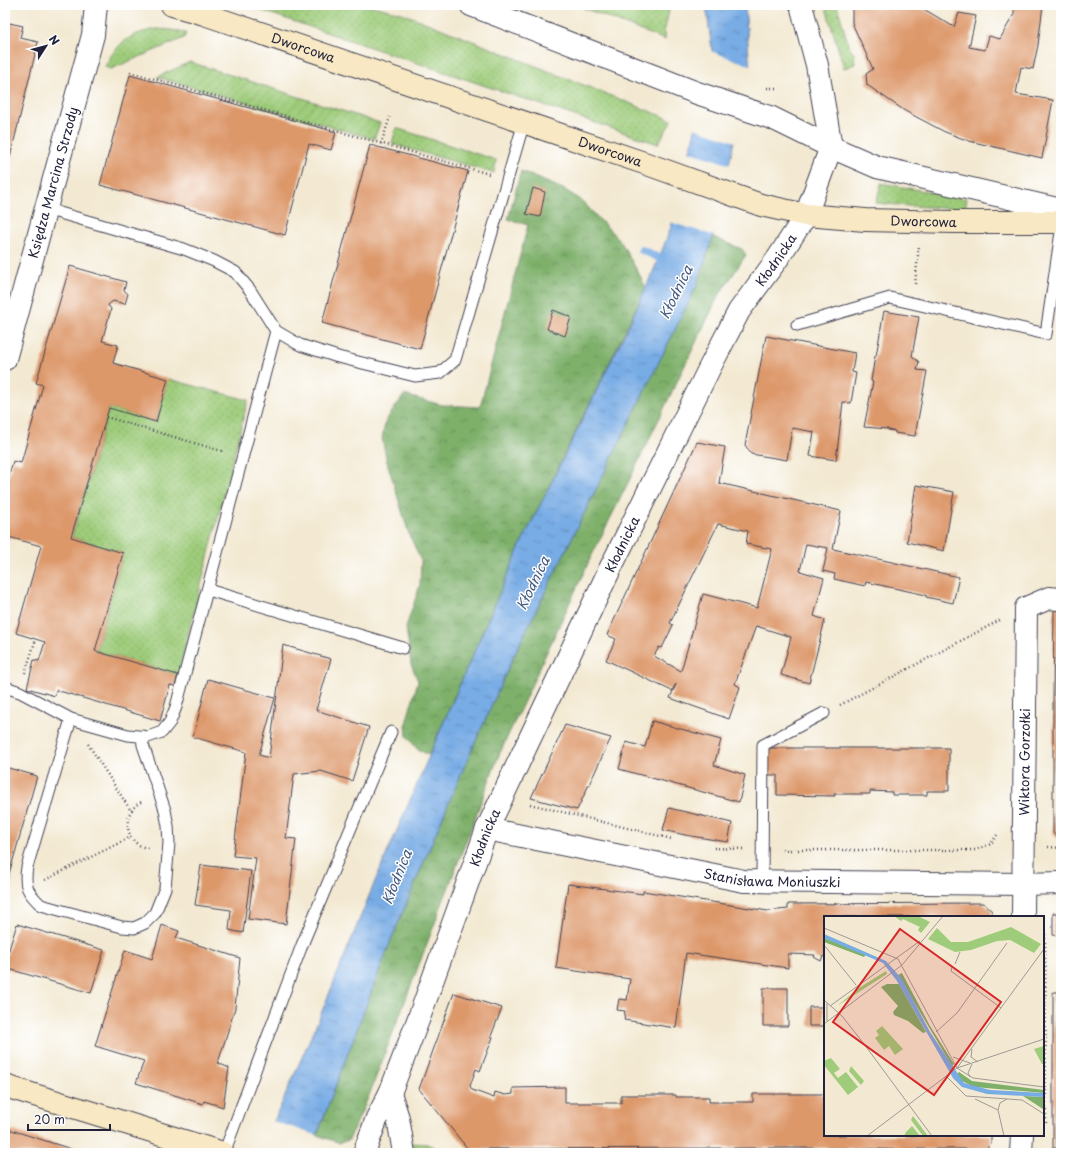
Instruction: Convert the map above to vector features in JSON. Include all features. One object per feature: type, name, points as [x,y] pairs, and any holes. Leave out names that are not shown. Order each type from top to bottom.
[{"type":"main road","name":"Dworcowa","points":[[172,5],[204,14],[524,122],[761,205],[806,215],[889,220],[953,222],[1061,222]]},
{"type":"main road","points":[[5,1086],[217,1152]]},
{"type":"street","name":"Księdza Marcina Strzody","points":[[5,359],[93,35],[96,5]]},
{"type":"street","points":[[471,5],[697,94],[772,118],[831,147],[877,167],[1061,210]]},
{"type":"street","name":"Kłodnicka","points":[[364,1153],[377,1118],[390,1093],[420,1015],[488,829],[609,572],[713,360],[739,311],[778,258],[806,215],[831,147],[817,65],[801,5]]},
{"type":"street","name":"Wiktora Gorzołki","points":[[1023,916],[1026,608],[1049,598],[1059,599]]},
{"type":"street","name":"Stanisława Moniuszki","points":[[488,829],[744,880],[1023,884],[1061,883]]},
{"type":"street","points":[[390,1093],[398,1118],[404,1153]]},
{"type":"street","points":[[1021,1153],[1022,1136]]},
{"type":"lane","points":[[46,209],[184,249],[214,261],[235,272],[250,290],[276,331],[300,345],[338,358],[415,376],[440,373],[455,360],[524,122]]},
{"type":"lane","points":[[797,325],[890,298],[1046,334],[1061,232]]},
{"type":"lane","points":[[5,687],[20,692],[72,719],[128,735],[148,737],[162,732],[170,722],[176,707],[208,590],[276,331]]},
{"type":"lane","points":[[208,590],[403,648]]},
{"type":"lane","points":[[762,881],[764,745],[824,713]]},
{"type":"lane","points":[[72,719],[27,867],[25,880],[32,896],[41,905],[122,927],[134,928],[145,922],[155,913],[161,900],[165,888],[169,843],[165,810],[143,746],[142,736]]},
{"type":"lane","points":[[217,1152],[391,732]]},
{"type":"path","points":[[130,72],[507,179]]},
{"type":"path","points":[[764,88],[778,88]]},
{"type":"path","points":[[381,144],[390,117]]},
{"type":"path","points":[[913,303],[919,242]]},
{"type":"path","points":[[106,417],[243,457]]},
{"type":"path","points":[[824,713],[1001,619],[1001,627]]},
{"type":"path","points":[[20,692],[36,639]]},
{"type":"path","points":[[72,719],[131,811]]},
{"type":"path","points":[[161,800],[144,800],[137,804],[131,811],[127,824],[128,831],[137,844],[144,848],[153,849],[169,843]]},
{"type":"path","points":[[530,804],[679,840]]},
{"type":"path","points":[[709,848],[762,850],[975,850],[991,844],[998,834]]},
{"type":"path","points":[[28,888],[131,837]]},
{"type":"path","points":[[1045,945],[1046,1130]]},
{"type":"path","points":[[1046,1145],[1046,1152],[1061,1153]]},
{"type":"green space","points":[[245,5],[368,5],[402,13],[672,120],[658,144]]},
{"type":"green space","points":[[576,5],[670,6],[664,33],[665,40]]},
{"type":"green space","points":[[825,5],[837,5],[849,47],[854,54],[855,64],[844,68]]},
{"type":"green space","points":[[157,29],[186,33],[184,38],[111,69],[105,67],[119,45],[125,40],[139,33]]},
{"type":"green space","points":[[190,62],[380,123],[374,139],[157,77]]},
{"type":"green space","points":[[396,128],[496,160],[494,173],[392,144]]},
{"type":"green space","points":[[521,171],[565,190],[581,200],[621,242],[646,288],[520,546],[429,755],[417,749],[407,736],[406,723],[418,681],[411,664],[406,627],[420,585],[421,561],[409,534],[387,462],[382,438],[386,420],[404,395],[442,405],[480,407],[528,225],[508,219]]},
{"type":"green space","points":[[881,183],[967,199],[965,209],[876,203]]},
{"type":"green space","points":[[713,237],[742,249],[746,255],[718,297],[591,557],[499,755],[368,1098],[349,1140],[340,1143],[317,1135],[391,940],[454,790],[513,657],[697,285]]},
{"type":"green space","points":[[168,379],[248,400],[178,675],[96,651],[123,553],[72,537],[109,408],[156,422]]},
{"type":"green space","points":[[410,1143],[427,1144],[447,1153],[413,1153]]},
{"type":"water","name":"Kłodnica","points":[[706,5],[745,5],[750,69],[713,237],[697,285],[513,657],[454,790],[391,940],[310,1153],[260,1153],[320,1016],[378,874],[520,546],[631,321],[659,258],[671,227],[713,57]]},
{"type":"pier","points":[[710,51],[752,66],[736,142],[694,128],[711,57]]},
{"type":"pier","points":[[688,151],[731,165],[715,236],[670,222]]},
{"type":"pier","points":[[272,1121],[319,1136],[312,1153],[258,1153]]},
{"type":"building","points":[[852,5],[917,5],[954,27],[959,13],[976,16],[969,47],[985,50],[989,36],[1000,39],[1014,14],[1014,5],[1043,5],[1038,45],[1033,69],[1021,67],[1016,94],[1053,100],[1042,158],[969,141],[945,132],[905,111],[867,85],[866,74],[873,69],[852,23]]},
{"type":"building","points":[[5,22],[23,26],[20,38],[38,42],[6,174]]},
{"type":"building","points":[[130,75],[336,132],[331,150],[309,144],[285,235],[100,185]]},
{"type":"building","points":[[370,145],[468,171],[420,349],[322,323]]},
{"type":"building","points":[[1061,146],[1061,167],[1057,166]]},
{"type":"building","points":[[533,188],[545,192],[540,217],[526,214]]},
{"type":"building","points":[[70,266],[126,282],[124,290],[128,294],[125,304],[113,301],[108,305],[111,309],[102,341],[118,345],[113,363],[168,379],[156,422],[109,408],[71,537],[123,553],[95,651],[178,675],[175,686],[170,685],[160,721],[56,690],[55,696],[27,688],[34,660],[39,661],[45,642],[16,633],[41,546],[5,536],[5,490],[13,461],[21,463],[43,385],[36,383]]},
{"type":"building","points":[[553,310],[571,317],[565,336],[547,329]]},
{"type":"building","points":[[884,311],[919,317],[912,356],[919,362],[917,370],[927,371],[915,436],[895,433],[895,431],[888,429],[864,427],[873,382],[871,381],[875,356]]},
{"type":"building","points":[[766,336],[855,353],[852,372],[856,373],[851,403],[843,402],[836,460],[810,456],[814,432],[792,428],[787,460],[751,454],[745,445]]},
{"type":"building","points":[[697,442],[725,447],[719,483],[841,511],[833,549],[959,577],[953,603],[926,597],[926,595],[866,582],[865,586],[834,579],[835,574],[823,571],[828,548],[806,544],[800,571],[824,578],[814,616],[825,620],[809,683],[781,675],[791,637],[756,626],[735,684],[740,687],[729,719],[670,698],[676,684],[672,691],[606,660],[616,639],[607,635]],"holes":[[[718,524],[748,531],[746,544],[772,549],[757,608],[703,594],[681,671],[654,656],[659,647],[661,648],[663,646],[673,625],[670,623]]]},
{"type":"building","points":[[916,485],[954,492],[944,551],[907,542]]},
{"type":"building","points":[[1061,595],[1061,842],[1053,833],[1053,697],[1054,609]]},
{"type":"building","points":[[283,645],[331,659],[316,710],[369,727],[352,781],[321,771],[294,774],[286,838],[296,839],[286,924],[248,919],[256,858],[233,856],[246,752],[193,737],[208,679],[275,698],[259,755],[269,758]]},
{"type":"building","points":[[652,721],[721,740],[714,765],[745,775],[739,802],[619,769],[626,742],[645,747]]},
{"type":"building","points":[[565,725],[611,738],[577,810],[531,798]]},
{"type":"building","points":[[767,748],[949,748],[949,791],[927,791],[927,795],[892,795],[892,792],[870,791],[870,794],[834,794],[835,796],[777,795],[777,775],[768,775]]},
{"type":"building","points":[[5,767],[37,776],[5,888]]},
{"type":"building","points":[[669,808],[732,823],[728,842],[663,830]]},
{"type":"building","points":[[201,865],[251,871],[243,933],[229,930],[231,910],[195,905]]},
{"type":"building","points":[[568,884],[643,894],[643,891],[768,911],[788,909],[788,904],[983,903],[992,911],[992,916],[824,916],[824,956],[821,961],[814,957],[815,955],[788,954],[788,968],[686,953],[676,1028],[624,1020],[625,1011],[617,1010],[619,999],[627,1000],[630,979],[556,968]]},
{"type":"building","points":[[1053,913],[1061,913],[1061,1148],[1053,1148],[1053,992],[1059,992],[1059,936],[1053,935]]},
{"type":"building","points":[[17,924],[104,950],[91,993],[5,968],[5,962]]},
{"type":"building","points":[[162,925],[179,931],[176,938],[240,958],[235,1008],[218,1063],[229,1068],[223,1107],[204,1101],[203,1104],[136,1083],[144,1061],[95,1046],[125,950],[152,959]]},
{"type":"building","points":[[763,988],[788,988],[788,1026],[763,1026]]},
{"type":"building","points":[[454,993],[502,1008],[480,1071],[476,1069],[470,1086],[472,1090],[494,1098],[495,1092],[505,1095],[513,1094],[513,1088],[565,1087],[565,1103],[621,1103],[621,1095],[676,1095],[676,1097],[709,1097],[709,1102],[753,1102],[753,1094],[824,1094],[824,1136],[991,1136],[991,1144],[985,1150],[843,1148],[468,1149],[419,1089]]},
{"type":"building","points":[[809,1007],[824,1007],[824,1026],[809,1026]]},
{"type":"building","points":[[5,1128],[84,1153],[5,1153]]},
{"type":"waterway","points":[[642,250],[659,258],[669,260]]}]
